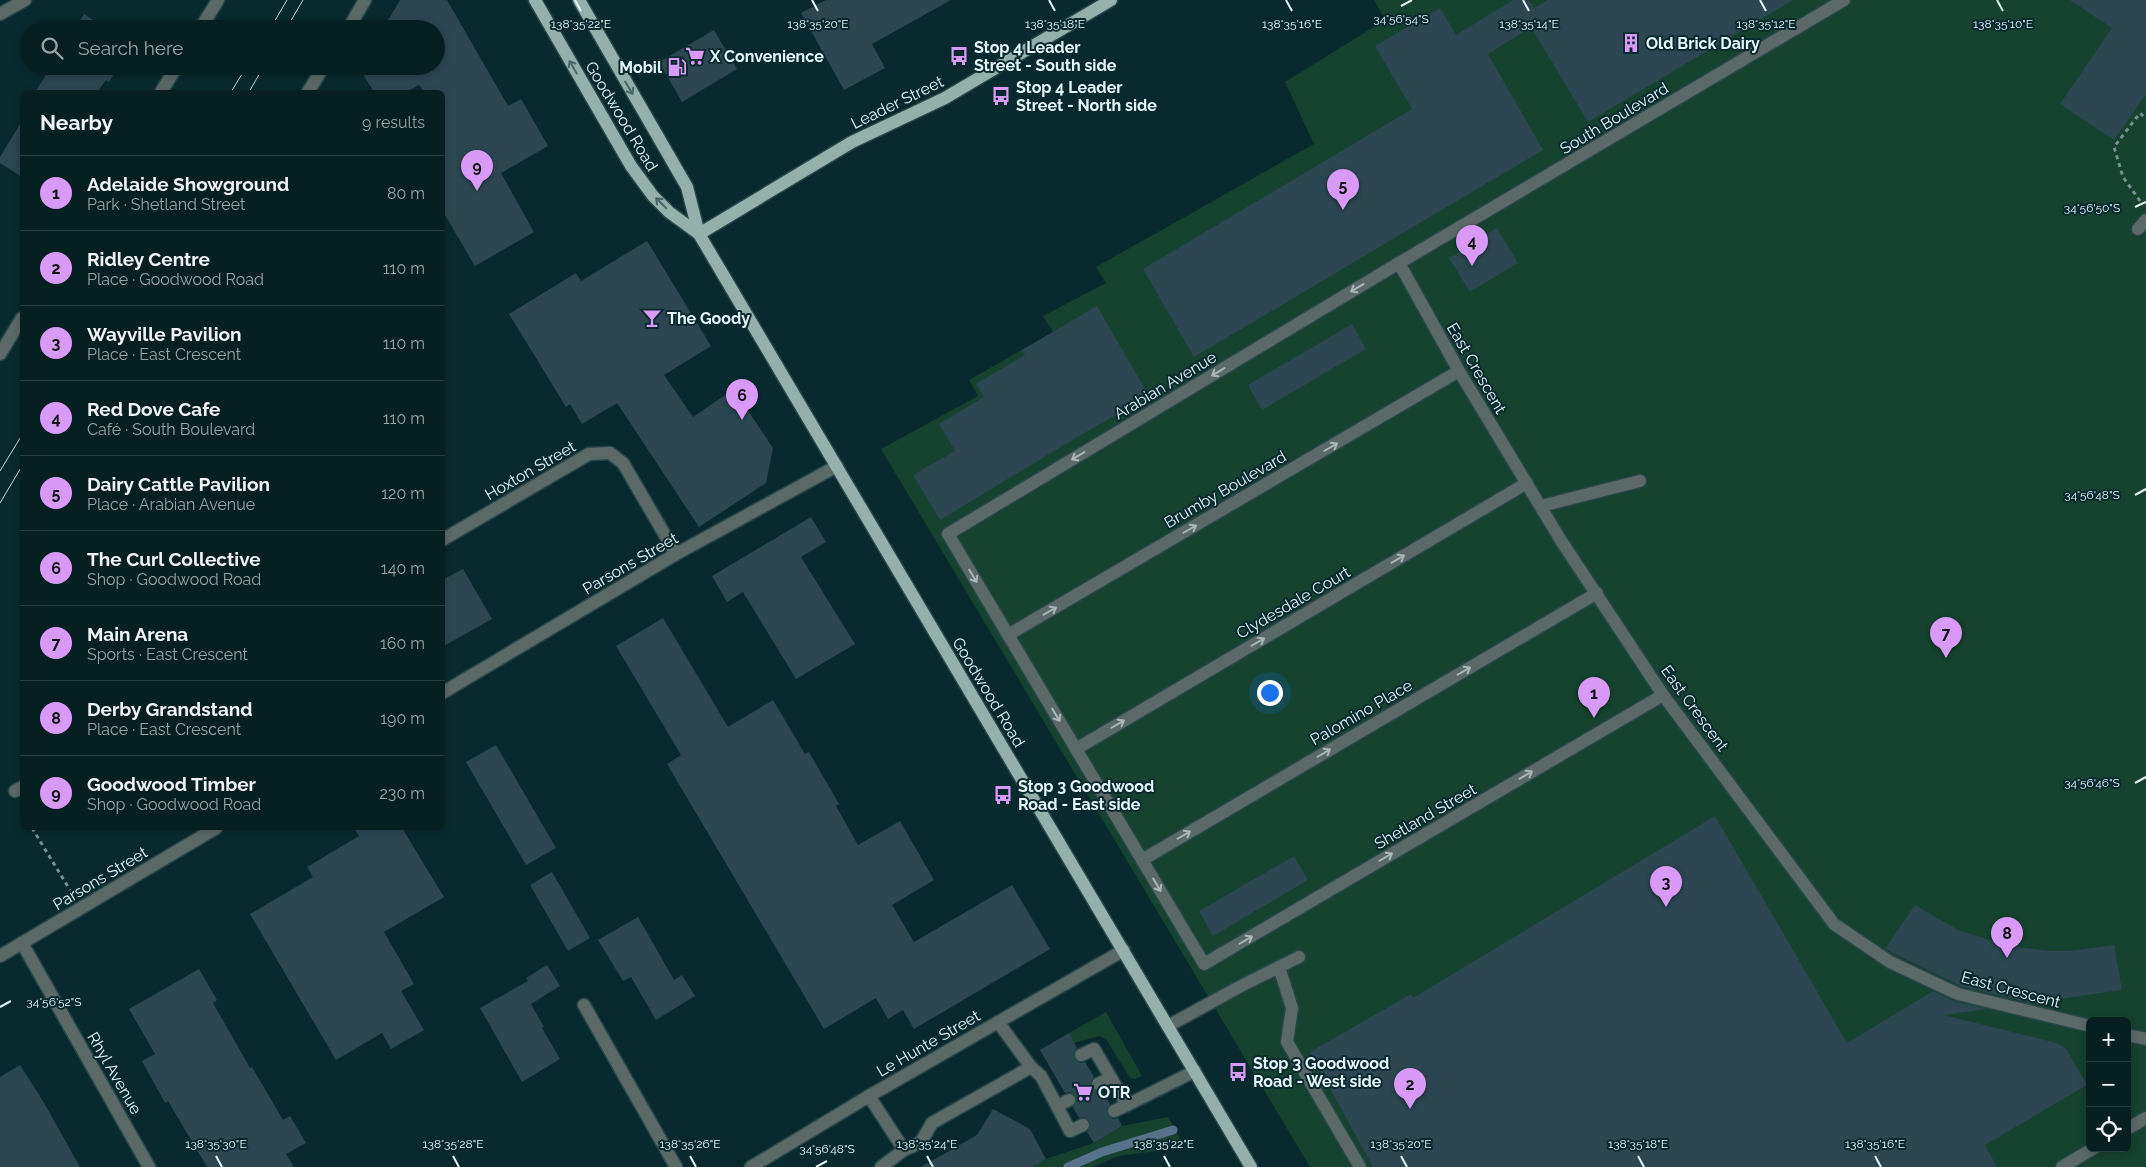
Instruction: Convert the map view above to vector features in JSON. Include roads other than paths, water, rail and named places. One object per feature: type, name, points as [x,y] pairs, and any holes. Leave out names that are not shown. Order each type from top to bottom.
[{"type":"main road","name":"Goodwood Road","points":[[535,0],[631,166],[653,196],[669,212],[699,234]]},
{"type":"main road","name":"Goodwood Road","points":[[578,0],[687,187],[699,234],[1252,1167]]},
{"type":"main road","name":"Leader Street","points":[[699,234],[852,142],[945,98],[1111,0]]},
{"type":"street","points":[[0,14],[25,0]]},
{"type":"street","points":[[206,20],[218,0]]},
{"type":"street","points":[[354,20],[366,0]]},
{"type":"street","name":"South Boulevard","points":[[1399,263],[1844,0]]},
{"type":"street","points":[[162,90],[171,75]]},
{"type":"street","points":[[309,90],[318,75]]},
{"type":"street","name":"East Crescent","points":[[1399,263],[1459,372],[1560,539],[1663,695],[1834,924],[1890,962],[1958,994],[2086,1025]]},
{"type":"street","name":"Arabian Avenue","points":[[1008,635],[948,534],[1399,263]]},
{"type":"street","points":[[0,354],[20,321]]},
{"type":"street","name":"Brumby Boulevard","points":[[1008,635],[1459,372]]},
{"type":"street","name":"Hoxton Street","points":[[445,538],[589,454],[610,454],[623,463],[676,554]]},
{"type":"street","name":"Parsons Street","points":[[445,691],[676,554],[837,466]]},
{"type":"street","points":[[1541,506],[1640,481]]},
{"type":"street","name":"Clydesdale Court","points":[[1076,749],[1527,483]]},
{"type":"street","name":"Palomino Place","points":[[1142,860],[1597,593]]},
{"type":"street","points":[[1008,635],[1142,860]]},
{"type":"street","name":"Shetland Street","points":[[1142,860],[1204,964],[1663,695]]},
{"type":"street","name":"Parsons Street","points":[[0,956],[213,830]]},
{"type":"street","name":"Rhyl Avenue","points":[[22,943],[150,1167]]},
{"type":"street","name":"Le Hunte Street","points":[[751,1167],[869,1096],[1124,950]]},
{"type":"street","points":[[1168,1026],[1299,957]]},
{"type":"street","points":[[1278,967],[1292,1008],[1287,1042],[1360,1167]]},
{"type":"street","points":[[584,1005],[676,1167]]},
{"type":"street","points":[[998,1022],[1041,1071],[1070,1131],[1083,1125]]},
{"type":"street","points":[[2131,1036],[2146,1039]]},
{"type":"street","points":[[1081,1056],[1094,1049],[1127,1105]]},
{"type":"street","points":[[880,1167],[904,1150],[921,1142],[932,1123],[1041,1071]]},
{"type":"street","points":[[1114,1111],[1195,1071]]},
{"type":"street","points":[[1098,1084],[1111,1078]]},
{"type":"street","points":[[869,1096],[904,1150]]},
{"type":"street","points":[[1057,1106],[1068,1100]]},
{"type":"street","points":[[2131,1127],[2146,1118]]},
{"type":"street","points":[[2062,1167],[2087,1152]]},
{"type":"waterway","points":[[1068,1167],[1102,1152],[1173,1130]]},
{"type":"tunnel","points":[[1052,1070],[1081,1055]]},
{"type":"tunnel","points":[[1069,1100],[1098,1084]]},
{"type":"tunnel","points":[[1083,1125],[1114,1111]]},
{"type":"tram line","points":[[275,20],[287,0]]},
{"type":"tram line","points":[[291,20],[303,0]]},
{"type":"tram line","points":[[232,90],[241,75]]},
{"type":"tram line","points":[[250,90],[259,75]]},
{"type":"tram line","points":[[0,471],[20,438]]},
{"type":"tram line","points":[[0,503],[20,469]]},
{"type":"place","name":"Old Brick Dairy","points":[[1631,43]]},
{"type":"place","name":"X Convenience","points":[[695,56]]},
{"type":"place","name":"Stop 4 Leader Street - South side","points":[[959,56]]},
{"type":"place","name":"Mobil","points":[[677,67]]},
{"type":"place","name":"Stop 4 Leader Street - North side","points":[[1001,96]]},
{"type":"place","name":"Goodwood Timber","points":[[477,191]]},
{"type":"place","name":"Dairy Cattle Pavilion","points":[[1343,210]]},
{"type":"place","name":"Red Dove Cafe","points":[[1472,266]]},
{"type":"place","name":"The Goody","points":[[652,318]]},
{"type":"place","name":"The Curl Collective","points":[[742,420]]},
{"type":"place","name":"Main Arena","points":[[1946,658]]},
{"type":"place","name":"Adelaide Showground","points":[[1594,718]]},
{"type":"place","name":"Stop 3 Goodwood Road - East side","points":[[1003,795]]},
{"type":"place","name":"Wayville Pavilion","points":[[1666,907]]},
{"type":"place","name":"Derby Grandstand","points":[[2007,958]]},
{"type":"place","name":"Stop 3 Goodwood Road - West side","points":[[1238,1072]]},
{"type":"place","name":"OTR","points":[[1083,1092]]},
{"type":"place","name":"Ridley Centre","points":[[1410,1109]]}]
